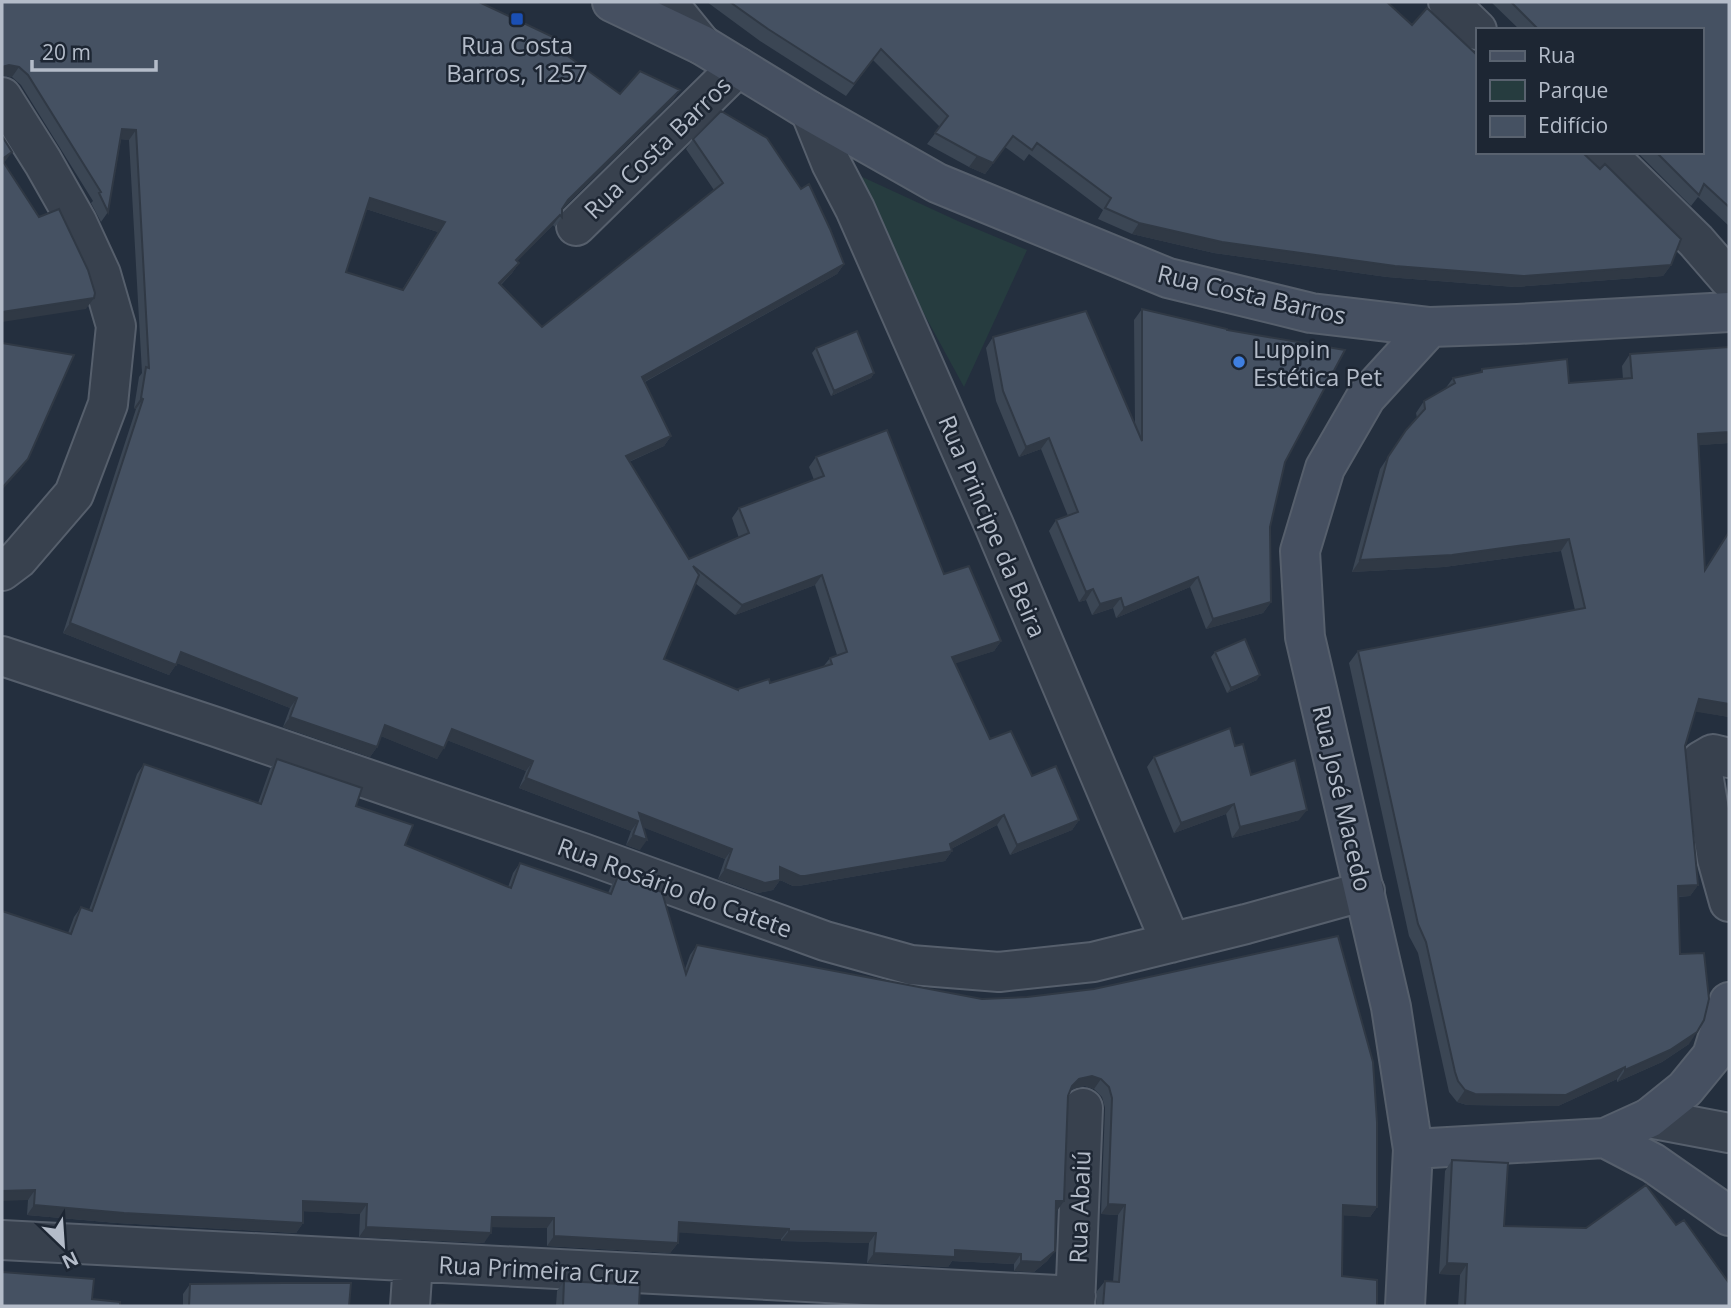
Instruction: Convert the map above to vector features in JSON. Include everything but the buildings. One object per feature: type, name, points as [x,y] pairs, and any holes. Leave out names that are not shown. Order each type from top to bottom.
[{"type":"main road","name":"Rua Costa Barros","points":[[612,2],[702,46],[937,183],[1168,278],[1311,313],[1430,327],[1729,312]]},
{"type":"main road","name":"Rua José Macedo","points":[[1405,1306],[1413,1149],[1391,1007],[1305,637],[1300,551],[1325,468],[1366,397],[1430,327]]},
{"type":"main road","points":[[1413,1149],[1605,1138],[1650,1118],[1685,1089],[1712,1056],[1728,1014]]},
{"type":"main road","points":[[1605,1138],[1653,1163],[1729,1216]]},
{"type":"street","points":[[667,2],[702,46]]},
{"type":"street","points":[[1448,2],[1476,29]]},
{"type":"street","name":"Rua Costa Barros","points":[[576,226],[738,67]]},
{"type":"street","points":[[2,97],[77,222],[101,274],[116,326],[108,404],[74,494],[18,559],[2,571]]},
{"type":"street","name":"Rua Principe da Beira","points":[[810,111],[994,525],[1171,943]]},
{"type":"street","points":[[1607,154],[1696,241],[1729,279]]},
{"type":"street","name":"Rua Rosário do Catete","points":[[2,656],[517,831],[825,941],[911,965],[999,972],[1093,962],[1365,891]]},
{"type":"street","points":[[1729,758],[1713,754],[1701,761],[1717,859],[1729,902]]},
{"type":"street","name":"Rua Abaiú","points":[[1076,1301],[1083,1108]]},
{"type":"street","points":[[1650,1118],[1729,1133]]},
{"type":"street","name":"Rua Primeira Cruz","points":[[2,1240],[1076,1301]]},
{"type":"street","points":[[410,1306],[413,1262]]},
{"type":"green space","points":[[845,169],[1027,250],[964,387]]},
{"type":"place","name":"Rua Costa Barros, 1257","points":[[517,19]]},
{"type":"place","name":"Luppin Estética Pet","points":[[1239,362]]}]
